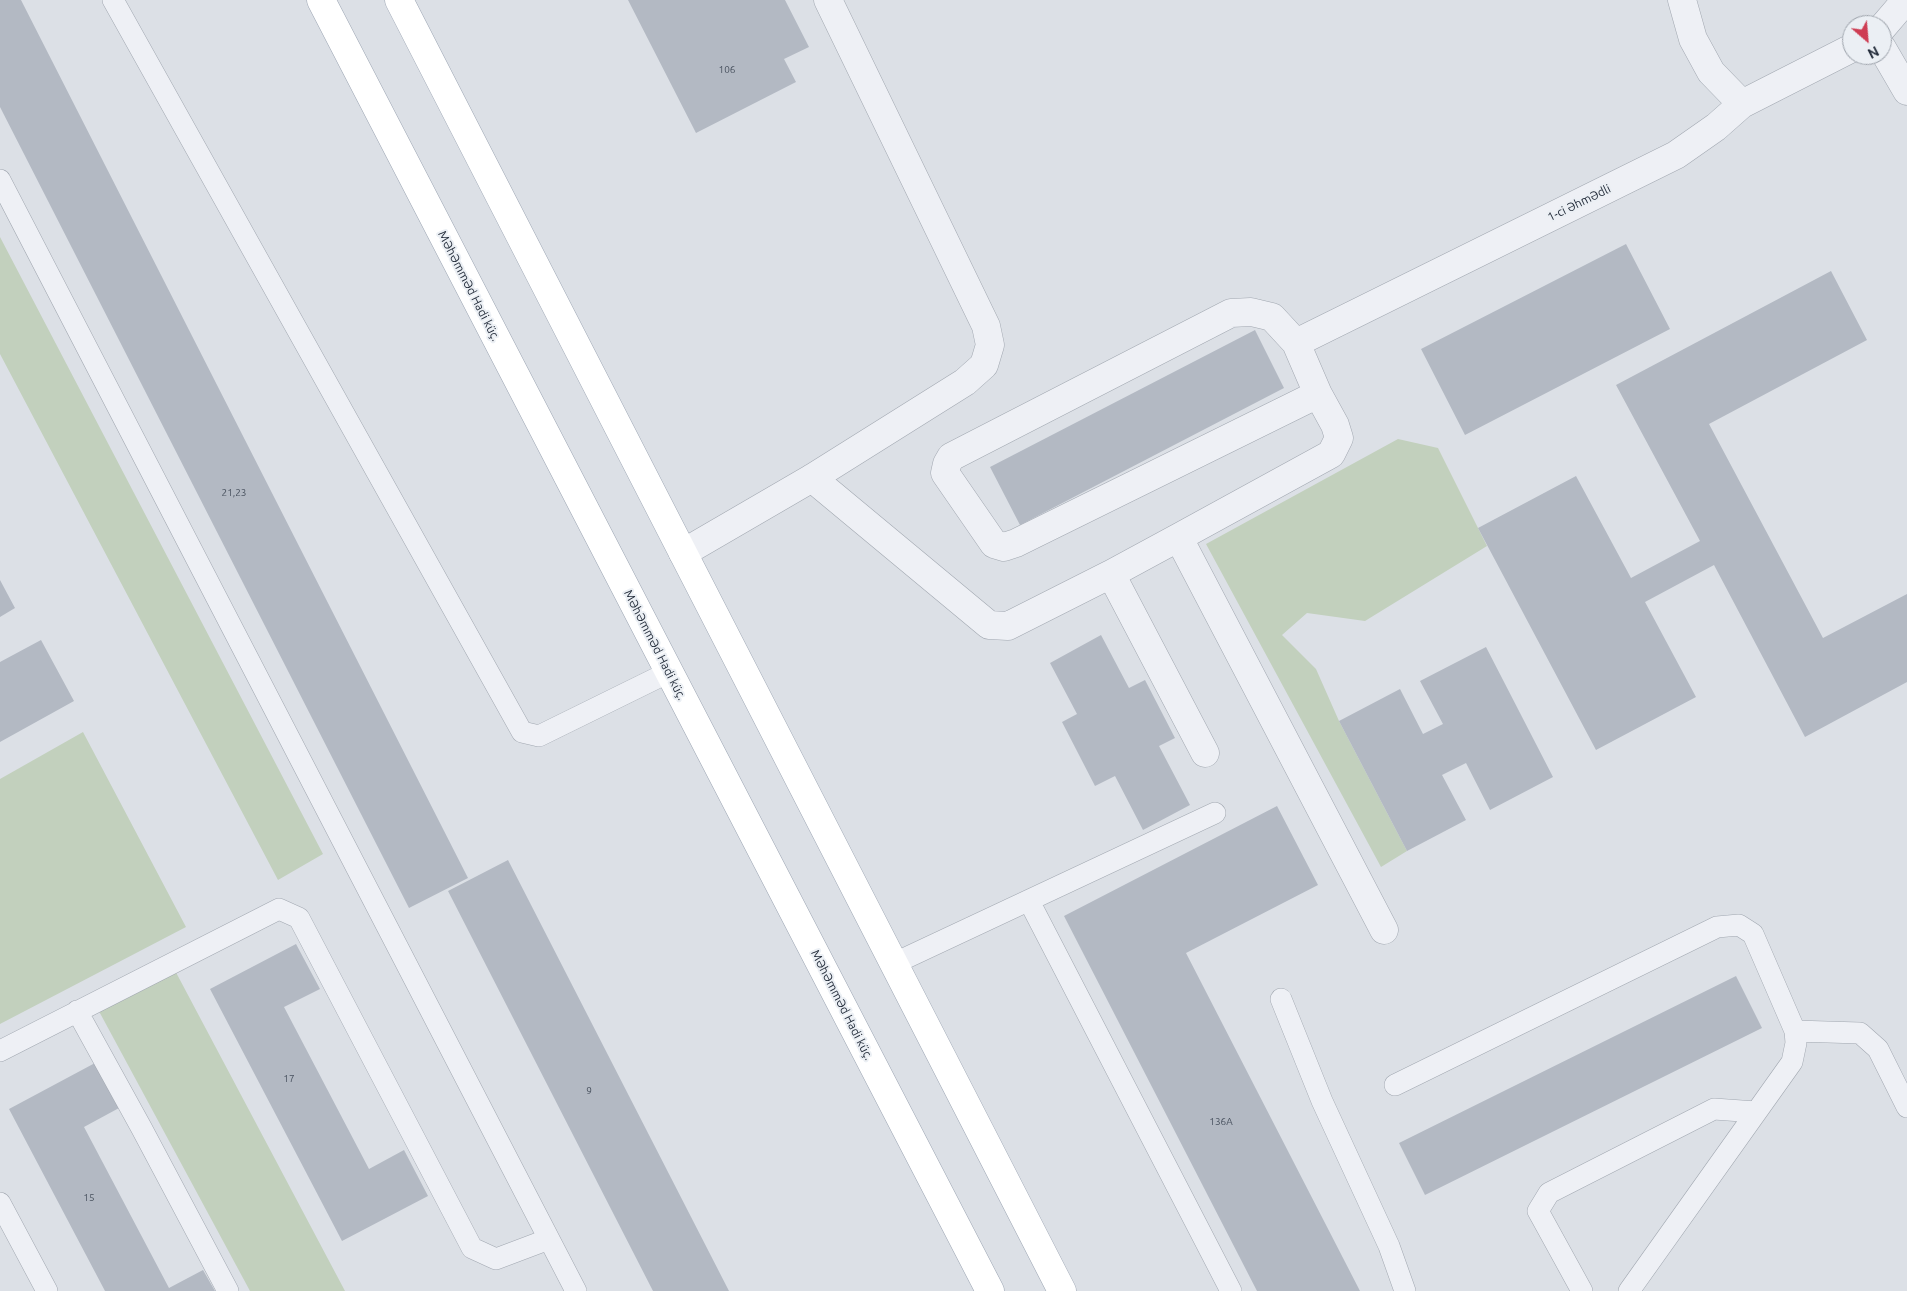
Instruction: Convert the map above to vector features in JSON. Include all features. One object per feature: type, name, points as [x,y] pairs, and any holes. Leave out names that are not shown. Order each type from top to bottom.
[{"type":"main road","name":"Məhəmməd Hadi küç.","points":[[321,0],[990,1291]]},
{"type":"main road","points":[[399,0],[1062,1291]]},
{"type":"street","points":[[683,552],[812,478],[965,382],[984,365],[990,346],[986,326],[828,0]]},
{"type":"street","points":[[1682,0],[1693,39],[1711,72],[1742,104]]},
{"type":"street","points":[[1892,16],[1906,0]]},
{"type":"street","name":"1-ci Əhmədli","points":[[1296,344],[1676,155],[1716,127],[1742,104],[1842,53]]},
{"type":"street","points":[[1892,65],[1907,91]]},
{"type":"street","points":[[812,478],[989,625],[1008,626],[1111,574],[1331,454],[1339,438],[1335,425],[1318,394],[1296,344],[1272,317],[1251,312],[1231,313],[951,457],[947,464],[946,473],[994,544],[1004,547],[1016,543],[1318,394]]},
{"type":"street","points":[[1183,535],[1182,544],[1384,930]]},
{"type":"street","points":[[1111,574],[1206,753]]},
{"type":"lane","points":[[113,0],[522,732],[539,736],[669,672]]},
{"type":"lane","points":[[0,180],[576,1291]]},
{"type":"lane","points":[[893,964],[1215,813]]},
{"type":"lane","points":[[1029,901],[1231,1291]]},
{"type":"lane","points":[[0,1051],[279,909],[299,918],[472,1248],[496,1259],[549,1239]]},
{"type":"lane","points":[[1395,1085],[1717,927],[1738,925],[1753,934],[1795,1031],[1796,1043],[1792,1062],[1629,1291]]},
{"type":"lane","points":[[1281,999],[1322,1101],[1389,1246],[1405,1291]]},
{"type":"lane","points":[[77,1011],[228,1291]]},
{"type":"lane","points":[[1795,1031],[1860,1033],[1878,1049],[1907,1107]]},
{"type":"lane","points":[[1582,1291],[1538,1211],[1549,1193],[1714,1109],[1756,1112]]},
{"type":"lane","points":[[0,1203],[47,1291]]},
{"type":"green space","points":[[0,237],[323,854],[278,880],[0,354]]},
{"type":"green space","points":[[1398,439],[1438,448],[1487,546],[1365,621],[1307,613],[1282,635],[1316,669],[1339,721],[1407,851],[1381,867],[1206,544]]},
{"type":"green space","points":[[83,732],[186,927],[0,1024],[0,779]]},
{"type":"green space","points":[[171,963],[345,1291],[250,1291],[94,1002]]},
{"type":"building","points":[[0,0],[21,0],[468,878],[409,908],[0,107]]},
{"type":"building","points":[[628,0],[785,0],[809,47],[784,59],[796,82],[696,133]]},
{"type":"building","points":[[1626,244],[1670,329],[1465,435],[1421,349]]},
{"type":"building","points":[[1831,271],[1867,340],[1709,424],[1823,638],[1907,594],[1907,682],[1805,737],[1714,565],[1645,602],[1696,697],[1596,750],[1478,528],[1576,476],[1631,578],[1700,541],[1616,385]]},
{"type":"building","points":[[1255,330],[1284,388],[1020,525],[990,467]]},
{"type":"building","points":[[0,580],[15,608],[0,617]]},
{"type":"building","points":[[1101,635],[1129,688],[1145,680],[1175,738],[1159,746],[1190,805],[1143,830],[1115,776],[1095,786],[1062,722],[1077,714],[1050,663]]},
{"type":"building","points":[[41,640],[74,701],[0,742],[0,662]]},
{"type":"building","points":[[1486,647],[1553,777],[1490,810],[1466,763],[1442,775],[1466,820],[1407,851],[1339,721],[1400,689],[1423,734],[1443,724],[1420,681]]},
{"type":"building","points":[[1277,806],[1318,885],[1186,953],[1360,1291],[1257,1291],[1064,916]]},
{"type":"building","points":[[508,860],[729,1291],[653,1291],[448,891]]},
{"type":"building","points":[[296,944],[320,989],[284,1007],[369,1169],[404,1150],[428,1196],[342,1241],[210,989]]},
{"type":"building","points":[[1736,976],[1762,1028],[1425,1195],[1399,1143]]},
{"type":"building","points":[[95,1063],[119,1108],[84,1127],[169,1288],[203,1270],[215,1291],[105,1291],[9,1109]]}]
